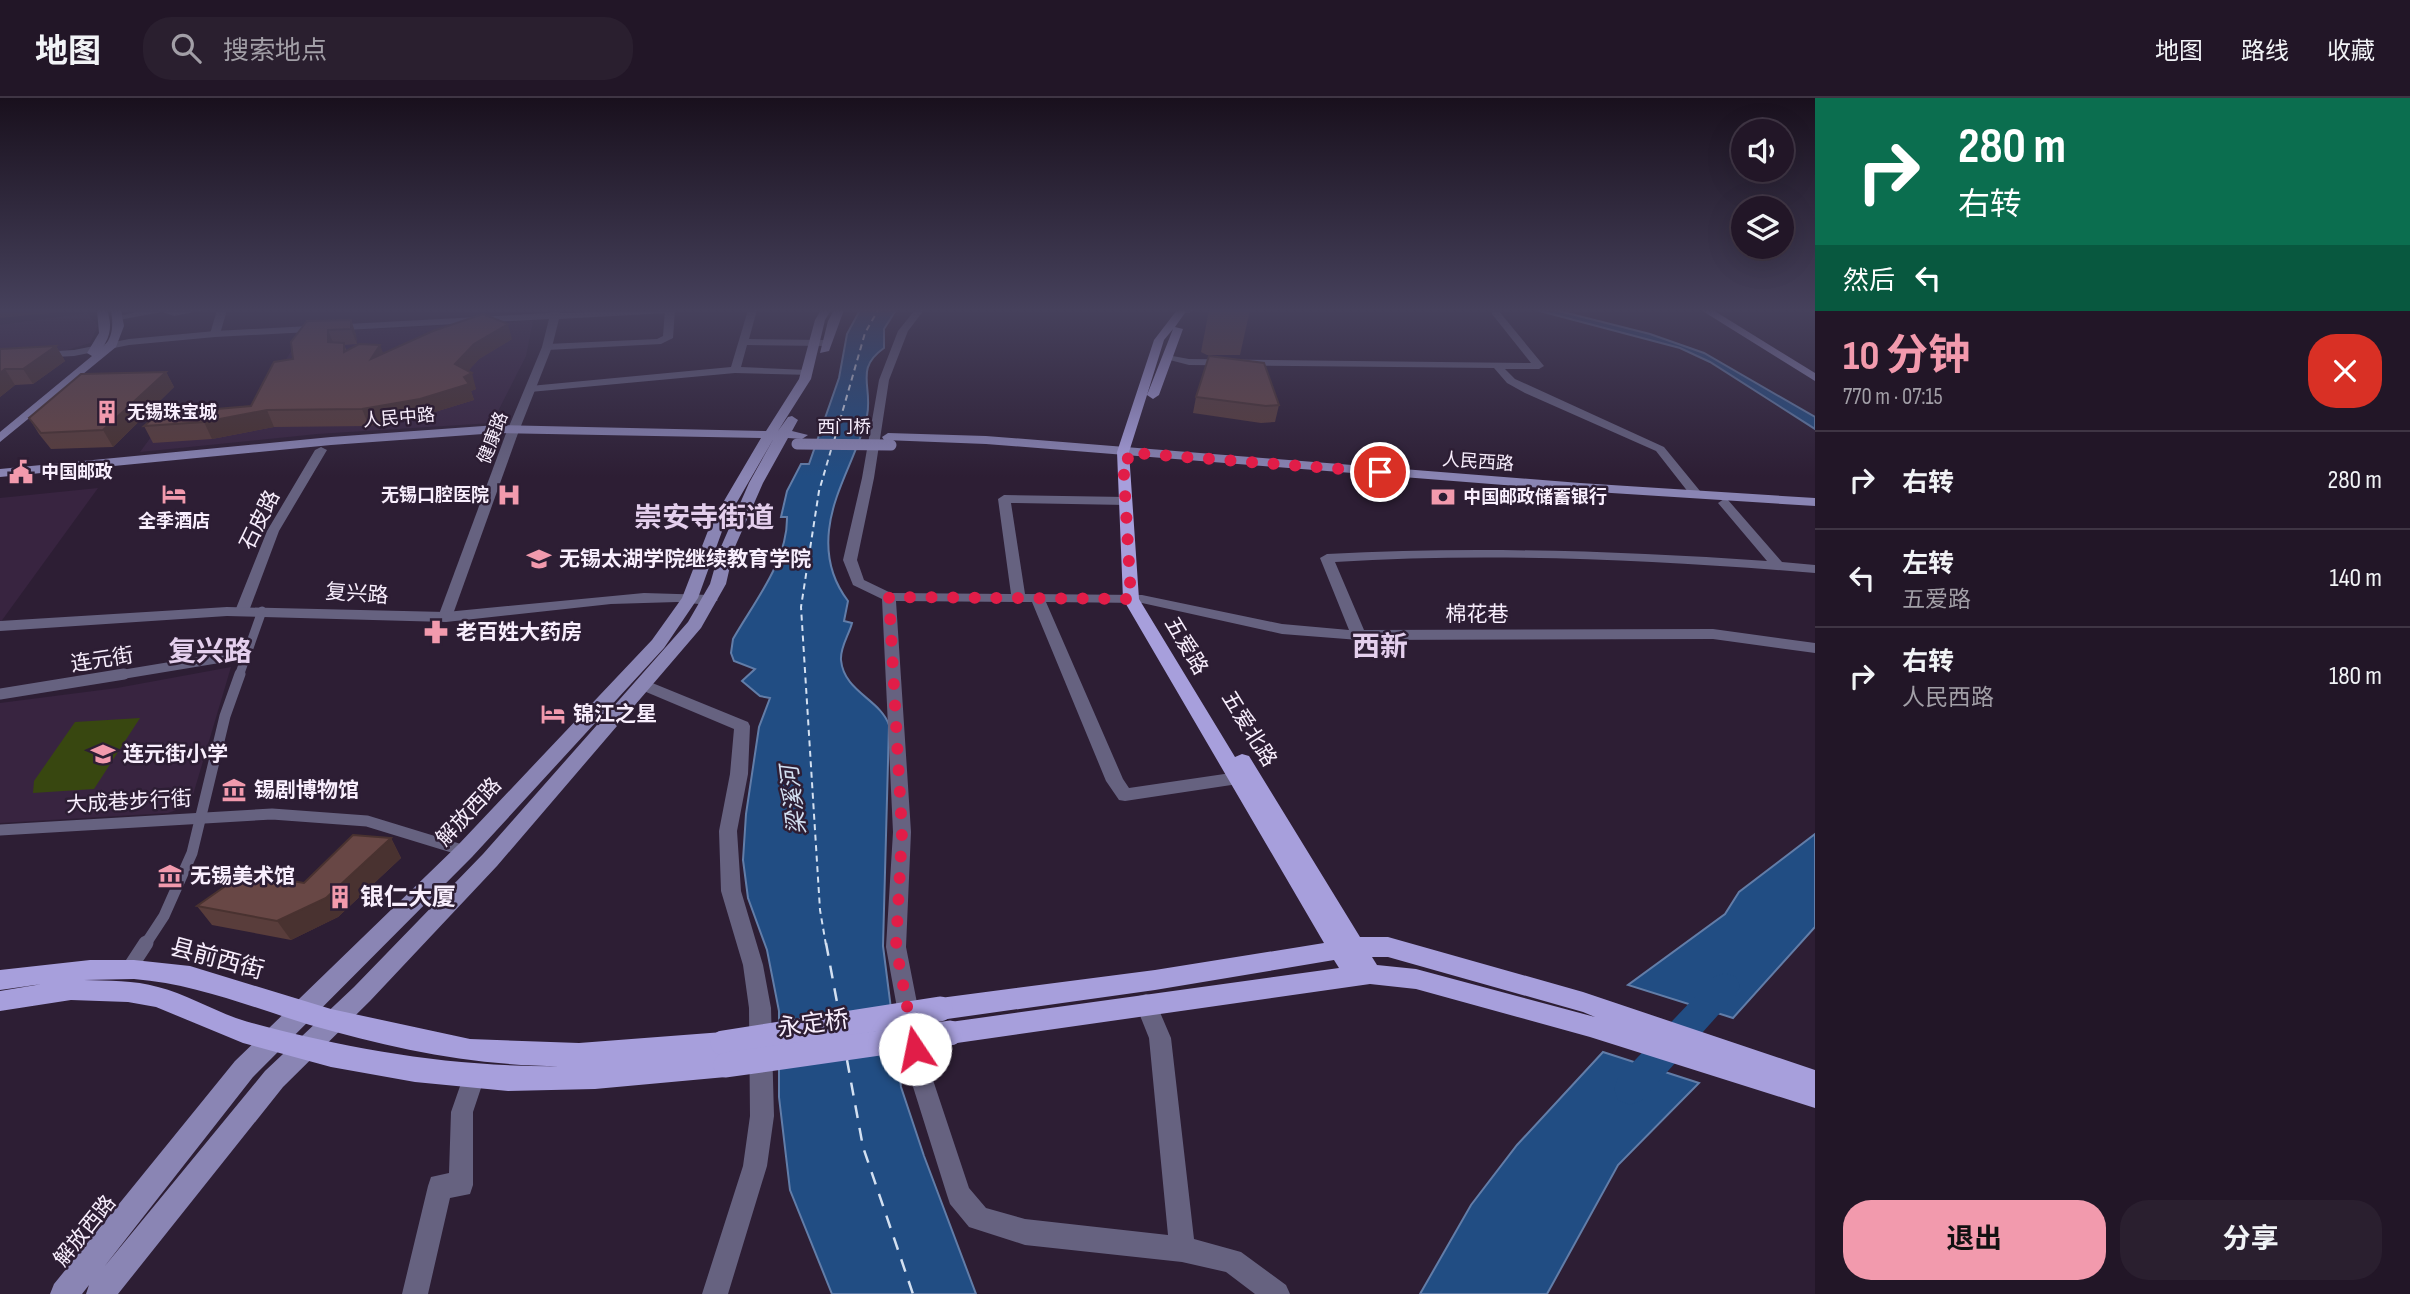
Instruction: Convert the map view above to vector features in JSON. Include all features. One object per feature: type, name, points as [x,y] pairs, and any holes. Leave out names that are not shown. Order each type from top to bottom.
[{"type":"main road","points":[[0,425],[75,366]]},
{"type":"main road","points":[[0,438],[87,366]]},
{"type":"main road","name":"解放西路","points":[[782,439],[810,366]]},
{"type":"main road","name":"解放西路","points":[[100,1294],[274,1079],[490,860],[645,685],[695,624],[700,599],[756,482],[817,380],[818,366]]},
{"type":"main road","name":"五爱路","points":[[1152,366],[1128,455],[1126,501],[1137,599],[1238,778],[1348,948]]},
{"type":"main road","name":"五爱路","points":[[1128,455],[1164,366]]},
{"type":"main road","points":[[1795,366],[1815,378]]},
{"type":"main road","name":"人民中路","points":[[0,483],[512,433]]},
{"type":"main road","name":"人民中路","points":[[0,473],[331,441],[512,433],[782,439]]},
{"type":"main road","name":"西门桥","points":[[782,439],[889,441]]},
{"type":"main road","name":"人民西路","points":[[889,441],[1815,502]]},
{"type":"main road","name":"人民西路","points":[[1128,455],[1385,481],[1815,510]]},
{"type":"main road","name":"五爱北路","points":[[1128,455],[1137,599],[1363,975]]},
{"type":"main road","name":"解放西路","points":[[64,1294],[244,1069],[465,851],[700,599]]},
{"type":"main road","name":"永定桥","points":[[725,1054],[940,1009],[1156,980],[1348,948],[1388,947],[1583,1002],[1759,1069]]},
{"type":"main road","name":"县前西街","points":[[0,980],[49,972],[129,969],[181,974],[301,1011],[436,1045],[518,1054],[725,1054]]},
{"type":"main road","name":"永定桥","points":[[725,1054],[950,1033],[1146,1003],[1363,975],[1416,979],[1759,1069]]},
{"type":"main road","points":[[0,1001],[71,990],[128,992],[158,997],[243,1032],[305,1049],[415,1070],[508,1079],[595,1077],[725,1054]]},
{"type":"main road","points":[[1759,1069],[1815,1082]]},
{"type":"main road","points":[[1759,1069],[1815,1096]]},
{"type":"street","name":"健康路","points":[[445,617],[539,366]]},
{"type":"street","points":[[735,370],[736,366]]},
{"type":"street","points":[[890,366],[884,380],[868,478],[850,560],[858,582],[889,597],[902,832],[896,947],[920,1074],[959,1195],[978,1218],[1025,1232],[1182,1249],[1232,1261],[1277,1294]]},
{"type":"street","points":[[1497,366],[1511,381],[1529,391],[1660,449],[1696,494]]},
{"type":"street","points":[[530,389],[735,370],[807,373]]},
{"type":"street","name":"石皮路","points":[[242,611],[273,531],[321,450]]},
{"type":"street","points":[[1018,596],[1004,499],[1126,501]]},
{"type":"street","points":[[1724,503],[1778,566]]},
{"type":"street","points":[[1359,635],[1327,558],[1388,553],[1604,553],[1815,569]]},
{"type":"street","name":"复兴路","points":[[0,626],[136,615],[242,611],[376,619],[445,617],[627,597],[700,599]]},
{"type":"street","name":"棉花巷","points":[[889,597],[1137,599],[1282,629],[1359,635],[1713,634],[1788,642],[1815,648]]},
{"type":"street","points":[[1037,597],[1115,781],[1125,794],[1238,778]]},
{"type":"street","points":[[129,969],[164,916],[192,853],[225,716],[262,611]]},
{"type":"street","name":"连元街","points":[[0,694],[246,654]]},
{"type":"street","points":[[645,685],[741,726],[740,774],[728,831],[731,891],[753,965],[760,1007],[762,1116],[755,1166],[715,1294]]},
{"type":"street","name":"大成巷步行街","points":[[0,830],[272,814],[366,821],[465,851]]},
{"type":"street","points":[[1146,1003],[1160,1038],[1182,1249]]},
{"type":"street","points":[[415,1294],[440,1186],[461,1185],[462,1112],[474,1076]]},
{"type":"shaded area","points":[[282,366],[521,366],[492,423],[317,434],[140,452],[157,429],[249,421]]},
{"type":"shaded area","points":[[98,488],[0,623],[0,498]]},
{"type":"shaded area","name":"连元街小学","points":[[231,667],[190,805],[168,813],[0,823],[0,703],[117,688]]},
{"type":"green space","points":[[140,718],[94,789],[33,793],[34,781],[75,722]]},
{"type":"water","name":"梁溪河","points":[[841,366],[869,366],[866,379],[867,416],[835,501],[828,550],[831,568],[848,601],[844,621],[852,623],[841,655],[844,671],[848,680],[878,708],[889,725],[883,946],[901,1087],[976,1294],[832,1294],[790,1190],[779,1097],[779,1011],[767,950],[748,898],[743,860],[746,814],[759,727],[770,698],[760,696],[742,681],[755,669],[734,661],[731,653],[733,639],[776,565],[786,533],[787,517],[781,517],[787,491],[801,464],[809,464]]},
{"type":"water","points":[[1716,366],[1726,366],[1815,417],[1815,429]]},
{"type":"water","points":[[1815,834],[1815,927],[1733,1018],[1628,985],[1725,914],[1739,892]]},
{"type":"water","points":[[1603,1052],[1699,1083],[1618,1165],[1547,1294],[1420,1294],[1471,1205],[1517,1145]]},
{"type":"building","points":[[0,366],[28,366],[23,369],[5,369],[0,373]]},
{"type":"building","points":[[272,366],[458,366],[472,373],[464,377],[469,384],[420,399],[362,409],[267,410],[204,422],[144,426],[158,414],[251,406]]},
{"type":"building","points":[[1206,366],[1265,366],[1279,405],[1266,406],[1196,397]]},
{"type":"building","points":[[166,372],[103,430],[41,433],[29,418],[81,374]]},
{"type":"building","points":[[353,835],[391,838],[326,898],[277,921],[197,906],[244,873],[304,883]]},
{"type":"waterway","points":[[1630,1089],[1725,986]]},
{"type":"ferry route","points":[[834,441],[856,366]]},
{"type":"ferry route","points":[[826,945],[820,910],[801,607],[819,491],[831,450]]},
{"type":"ferry route","points":[[826,943],[839,1013]]},
{"type":"ferry route","points":[[847,1060],[863,1147],[913,1294]]},
{"type":"place","name":"无锡珠宝城","points":[[107,412]]},
{"type":"place","name":"中国邮政","points":[[21,472]]},
{"type":"place","name":"全季酒店","points":[[174,494]]},
{"type":"place","name":"无锡口腔医院","points":[[509,495]]},
{"type":"place","name":"中国邮政储蓄银行","points":[[1443,497]]},
{"type":"place","name":"无锡太湖学院继续教育学院","points":[[539,559]]},
{"type":"place","name":"老百姓大药房","points":[[436,632]]},
{"type":"place","name":"锦江之星","points":[[553,714]]},
{"type":"place","name":"连元街小学","points":[[103,754]]},
{"type":"place","name":"锡剧博物馆","points":[[234,790]]},
{"type":"place","name":"无锡美术馆","points":[[170,876]]},
{"type":"place","name":"银仁大厦","points":[[340,897]]},
{"type":"district","name":"崇安寺街道","points":[[704,518]]},
{"type":"district","name":"西新","points":[[1380,647]]},
{"type":"district","name":"复兴路","points":[[210,652]]},
{"type":"route","points":[[915,1049],[896,947],[902,832],[889,597],[1131,599],[1123,458],[1132,459],[1133,453],[1380,472]]}]
